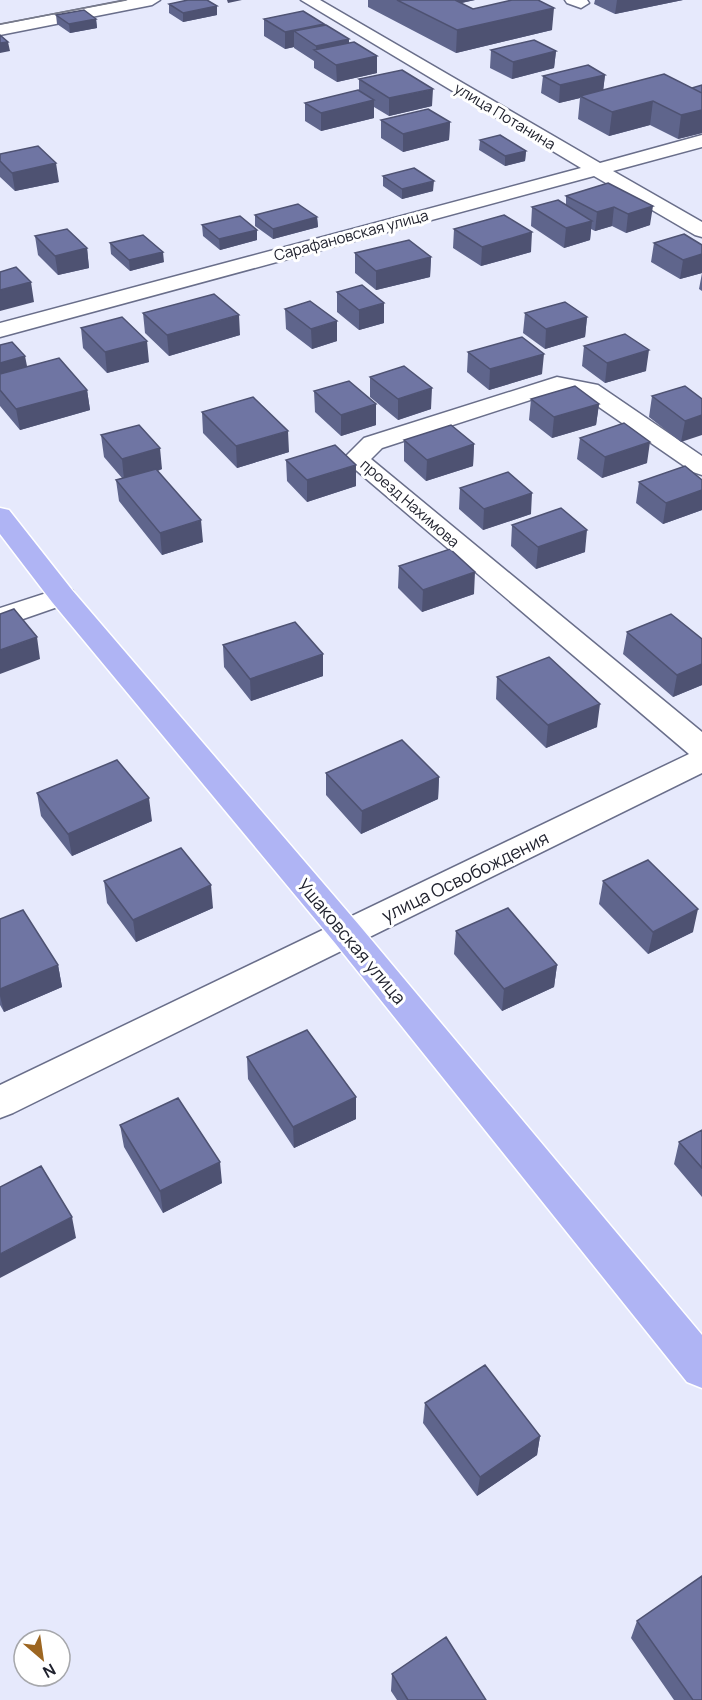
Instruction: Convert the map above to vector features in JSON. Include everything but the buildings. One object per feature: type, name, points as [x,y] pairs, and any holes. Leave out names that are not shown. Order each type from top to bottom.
[{"type":"main road","name":"Ушаковская улица","points":[[0,516],[62,596],[347,934],[702,1368]]},
{"type":"street","points":[[0,30],[153,0]]},
{"type":"street","name":"улица Потанина","points":[[309,0],[702,231]]},
{"type":"street","name":"Сарафановская улица","points":[[0,330],[702,141]]},
{"type":"street","name":"проезд Нахимова","points":[[702,466],[590,390],[557,384],[374,443],[356,459],[702,748]]},
{"type":"street","points":[[0,618],[62,596]]},
{"type":"street","name":"улица Освобождения","points":[[0,1102],[702,760]]},
{"type":"tram line","points":[[0,24],[126,0]]}]
